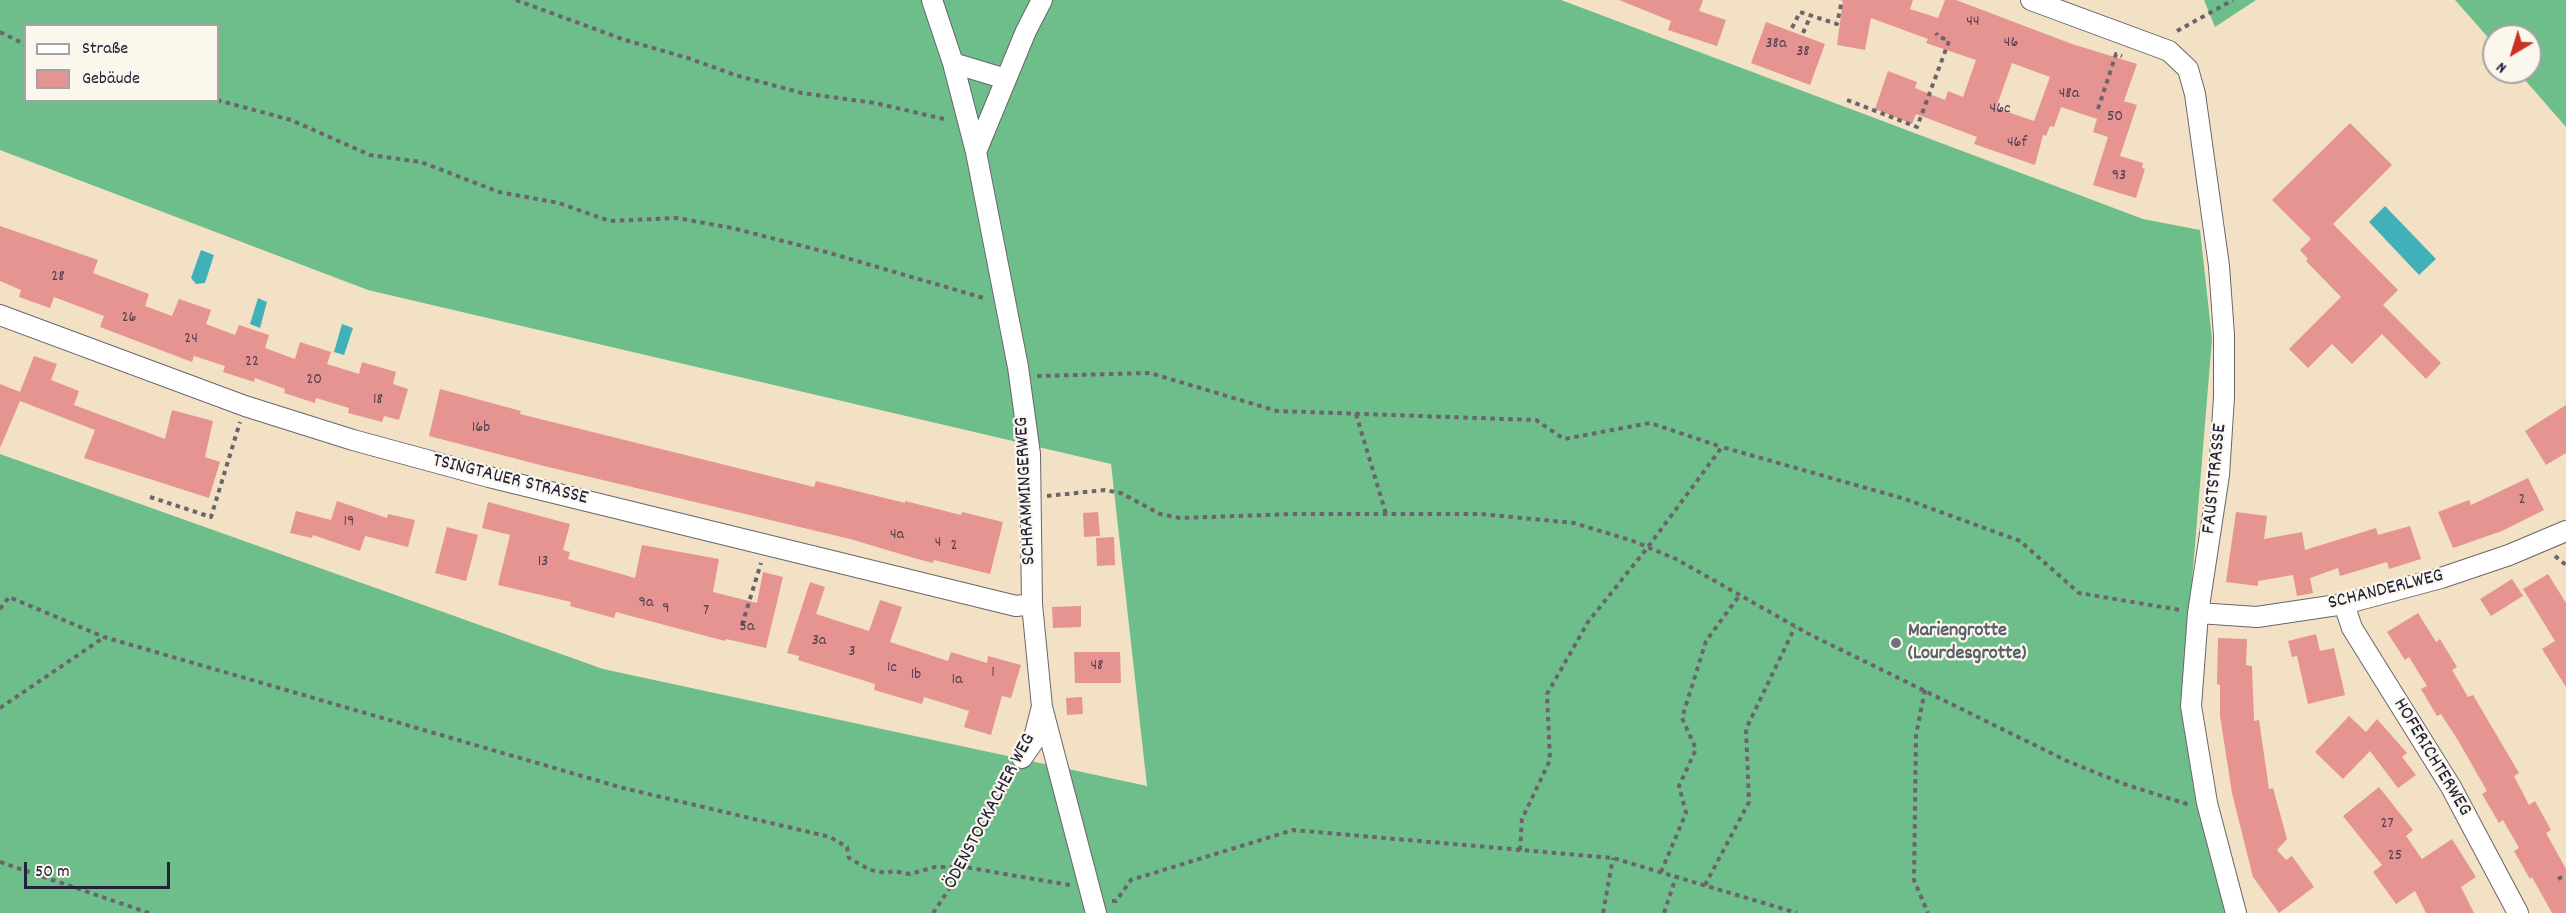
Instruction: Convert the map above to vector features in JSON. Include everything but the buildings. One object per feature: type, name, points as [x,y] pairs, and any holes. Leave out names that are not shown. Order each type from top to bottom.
[{"type":"street","name":"SCHRAMMINGERWEG","points":[[932,0],[953,63],[976,152],[1019,376],[1030,454],[1032,604],[1042,707],[1036,750],[1066,794],[1093,902]]},
{"type":"street","points":[[976,152],[1042,0]]},
{"type":"street","name":"FAUSTSTRASSE","points":[[2031,0],[2169,51],[2188,69],[2195,94],[2218,266],[2224,335],[2224,397],[2219,475],[2198,613],[2191,706],[2207,803],[2236,913]]},
{"type":"street","points":[[953,63],[1006,80]]},
{"type":"street","name":"TSINGTAUER STRASSE","points":[[0,315],[245,406],[352,440],[489,477],[1016,606],[1032,604]]},
{"type":"street","name":"SCHANDERLWEG","points":[[2198,613],[2258,617],[2344,604],[2441,578],[2509,555],[2566,531]]},
{"type":"street","name":"HOFERICHTERWEG","points":[[2344,604],[2352,628],[2451,787],[2518,913]]},
{"type":"path","points":[[516,0],[625,40],[688,58],[735,75],[802,93],[875,102],[969,125]]},
{"type":"path","points":[[1792,28],[1800,12],[1837,24],[1842,0]]},
{"type":"path","points":[[2177,31],[2233,0]]},
{"type":"path","points":[[1803,33],[1811,15]]},
{"type":"path","points":[[0,32],[24,44]]},
{"type":"path","points":[[1847,100],[1917,127],[1949,40],[1936,33]]},
{"type":"path","points":[[2098,109],[2116,54],[2118,55]]},
{"type":"path","points":[[219,101],[291,120],[370,154],[421,162],[499,192],[559,203],[610,220],[676,218],[732,228],[837,255],[1005,305]]},
{"type":"path","points":[[1019,376],[1150,373],[1277,411],[1536,420],[1564,439],[1650,423],[1722,447],[1905,499],[2020,541],[2079,593],[2198,613]]},
{"type":"path","points":[[150,497],[211,517],[245,406]]},
{"type":"path","points":[[1356,414],[1386,514]]},
{"type":"path","points":[[1520,850],[1522,819],[1550,760],[1547,694],[1588,622],[1648,547],[1722,447]]},
{"type":"path","points":[[1032,499],[1062,493],[1105,489],[1122,493],[1160,513],[1180,518],[1293,514],[1481,514],[1574,523],[1676,558],[1795,627],[2067,760],[2124,784],[2190,805],[2207,803]]},
{"type":"path","points":[[742,625],[758,572]]},
{"type":"path","points":[[1661,872],[1686,813],[1679,786],[1696,749],[1682,718],[1706,641],[1739,596]]},
{"type":"path","points":[[0,609],[9,597],[104,638],[623,788],[830,837],[847,847],[849,858],[870,870],[910,874],[935,867],[964,867],[1093,902],[1116,901],[1131,880],[1293,830],[1612,858],[1797,913]]},
{"type":"path","points":[[1705,885],[1749,802],[1746,729],[1795,627]]},
{"type":"path","points":[[0,708],[104,638]]},
{"type":"path","points":[[1925,690],[1916,735],[1914,880],[1928,913]]},
{"type":"path","name":"ÖDENSTOCKACHER WEG","points":[[933,913],[1036,750]]},
{"type":"path","points":[[1603,913],[1612,858]]},
{"type":"path","points":[[0,862],[148,913]]},
{"type":"path","points":[[2558,879],[2566,874]]},
{"type":"path","points":[[1664,913],[1676,877]]},
{"type":"green space","points":[[0,0],[1561,0],[2143,219],[2200,230],[2212,339],[2185,666],[2187,745],[2226,913],[0,913],[0,454],[603,669],[1147,786],[1111,464],[368,290],[0,150]]},
{"type":"green space","points":[[2204,0],[2256,0],[2215,27]]},
{"type":"green space","points":[[2455,0],[2566,0],[2566,127],[2528,84],[2542,84],[2542,24],[2482,24],[2482,30]]},
{"type":"water","points":[[2385,206],[2436,259],[2419,275],[2369,222]]},
{"type":"water","points":[[201,250],[214,255],[205,283],[196,284],[191,278]]},
{"type":"water","points":[[258,298],[267,302],[260,328],[250,324]]},
{"type":"water","points":[[342,324],[353,328],[344,355],[334,352]]},
{"type":"place","name":"Mariengrotte (Lourdesgrotte)","points":[[1896,643]]}]
